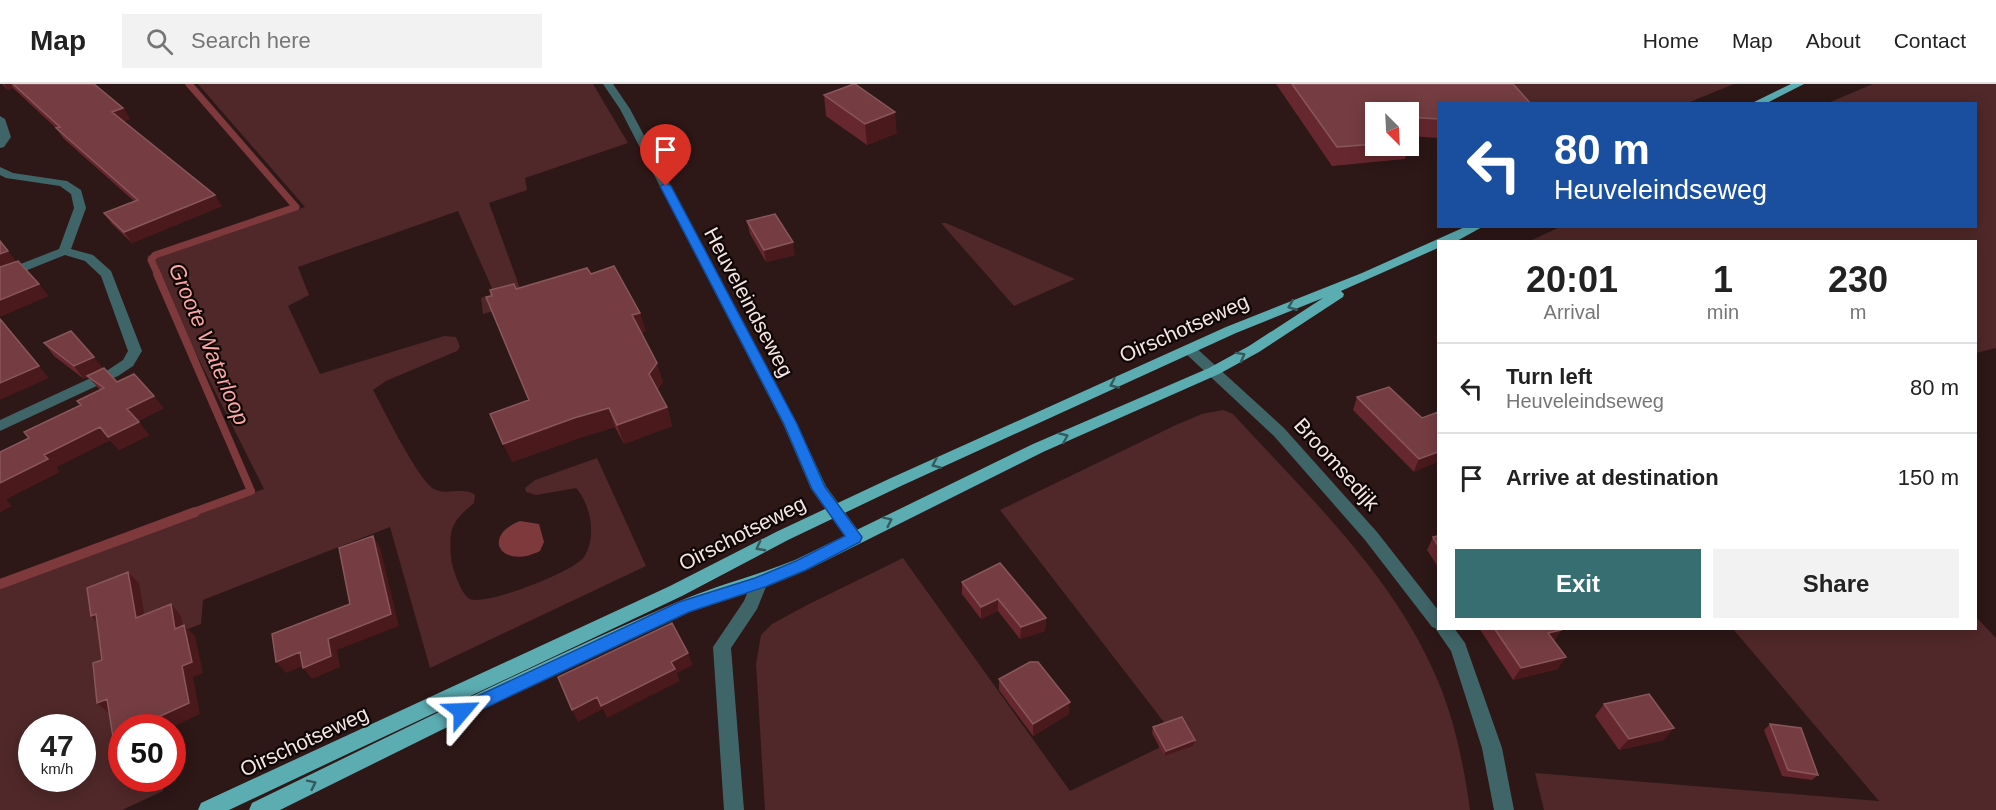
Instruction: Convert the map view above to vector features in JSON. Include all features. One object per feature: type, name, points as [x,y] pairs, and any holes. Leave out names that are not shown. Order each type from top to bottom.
[{"type":"main road","points":[[1759,102],[1799,84]]},
{"type":"main road","points":[[1448,240],[1474,228]]},
{"type":"main road","name":"Oirschotseweg","points":[[208,810],[665,596],[835,511],[1189,349],[1437,244]]},
{"type":"main road","name":"Oirschotseweg","points":[[259,810],[502,691],[684,607],[760,582],[801,565],[1038,448],[1214,371],[1254,349],[1366,276]]},
{"type":"street","name":"Heuveleindseweg","points":[[608,84],[625,109],[790,424],[819,489],[854,537]]},
{"type":"street","points":[[0,119],[6,137],[0,145]]},
{"type":"street","points":[[0,170],[10,176],[63,183],[77,192],[80,208],[64,251]]},
{"type":"street","points":[[0,278],[64,251],[89,258],[107,274],[135,351],[128,363],[113,373],[0,426]]},
{"type":"street","name":"Broomsedijk","points":[[1189,349],[1279,432],[1371,536],[1437,621]]},
{"type":"street","points":[[734,810],[722,647],[751,604],[760,582]]},
{"type":"street","points":[[1446,630],[1459,648],[1492,748],[1504,810]]},
{"type":"shaded area","points":[[198,84],[593,84],[628,143],[525,178],[527,190],[489,203],[525,302],[483,314],[481,298],[494,293],[458,211],[298,267],[309,295],[288,306],[320,374],[444,336],[456,337],[460,347],[457,351],[386,381],[373,390],[419,473],[427,483],[439,491],[466,491],[475,495],[474,503],[456,521],[451,533],[451,558],[455,574],[463,592],[470,599],[493,597],[530,586],[565,570],[584,557],[591,531],[589,512],[576,488],[536,495],[526,492],[525,488],[535,480],[597,458],[646,566],[430,668],[390,527],[203,600],[201,624],[147,645],[126,714],[108,714],[108,792],[161,792],[122,810],[0,810],[0,581],[264,489],[147,256],[305,207]]},
{"type":"shaded area","points":[[1498,84],[1734,84],[1690,102],[1513,102]]},
{"type":"shaded area","points":[[1873,84],[1996,84],[1996,348],[1977,353],[1977,240],[1532,240],[1558,228],[1977,228],[1977,102],[1830,102]]},
{"type":"shaded area","points":[[941,223],[946,223],[1075,279],[1014,306]]},
{"type":"shaded area","points":[[1223,410],[1233,414],[1348,539],[1398,607],[1420,643],[1444,697],[1458,744],[1470,810],[765,810],[756,664],[761,635],[772,624],[807,605],[903,558],[1070,791],[1177,739],[1000,510],[1178,424],[1202,414]]},
{"type":"shaded area","points":[[520,521],[539,524],[544,542],[540,551],[527,556],[515,557],[506,554],[499,543],[501,535]]},
{"type":"shaded area","points":[[1977,618],[1996,638],[1996,810],[1544,810],[1535,773],[1879,801],[1734,630],[1977,630]]},
{"type":"building","points":[[13,84],[94,84],[123,108],[112,112],[215,195],[124,232],[104,213],[138,200],[56,128],[60,127]]},
{"type":"building","points":[[855,84],[895,112],[865,124],[824,95]]},
{"type":"building","points":[[1292,84],[1513,84],[1529,102],[1437,102],[1437,119],[1419,118],[1419,102],[1365,102],[1365,145],[1337,147]]},
{"type":"building","points":[[775,214],[793,242],[764,250],[747,221]]},
{"type":"building","points":[[0,241],[8,251],[0,254]]},
{"type":"building","points":[[18,261],[39,284],[0,300],[0,267]]},
{"type":"building","points":[[614,266],[640,313],[632,315],[657,363],[649,374],[667,407],[617,425],[609,408],[503,444],[490,414],[529,400],[486,297],[492,296],[490,290],[514,284],[516,289],[587,268],[591,274]]},
{"type":"building","points":[[0,319],[39,366],[0,383]]},
{"type":"building","points":[[71,331],[94,357],[74,366],[44,343]]},
{"type":"building","points":[[104,368],[117,382],[134,374],[154,396],[127,409],[139,422],[108,437],[100,427],[44,455],[48,459],[0,483],[0,452],[29,438],[24,432],[81,405],[77,401],[104,388],[87,376]]},
{"type":"building","points":[[1389,387],[1422,418],[1437,412],[1437,452],[1419,459],[1357,397]]},
{"type":"building","points":[[373,536],[391,614],[328,639],[331,656],[303,668],[300,652],[276,662],[272,634],[350,604],[339,548]]},
{"type":"building","points":[[1000,563],[1046,618],[1021,627],[998,599],[981,607],[962,582]]},
{"type":"building","points":[[128,572],[136,618],[171,604],[175,629],[184,625],[192,662],[182,666],[189,703],[165,714],[109,714],[107,699],[97,703],[93,663],[102,660],[96,614],[91,616],[87,588]]},
{"type":"building","points":[[672,623],[688,653],[671,662],[675,669],[601,706],[597,697],[572,710],[558,677]]},
{"type":"building","points":[[1495,630],[1561,630],[1548,633],[1566,657],[1521,668]]},
{"type":"building","points":[[1030,662],[1038,662],[1070,702],[1033,724],[999,679]]},
{"type":"building","points":[[1649,694],[1674,728],[1629,739],[1604,704]]},
{"type":"building","points":[[1182,717],[1195,740],[1166,751],[1153,727]]},
{"type":"building","points":[[1770,724],[1801,728],[1818,775],[1788,770]]},
{"type":"waterway","name":"Groote Waterloop","points":[[158,275],[151,260],[155,255],[296,207],[189,84]]},
{"type":"waterway","name":"Groote Waterloop","points":[[157,274],[251,491],[191,513]]},
{"type":"waterway","name":"Groote Waterloop","points":[[0,584],[195,512]]},
{"type":"route","points":[[462,711],[684,607],[760,582],[801,565],[854,537],[819,489],[790,424],[666,186]]}]
